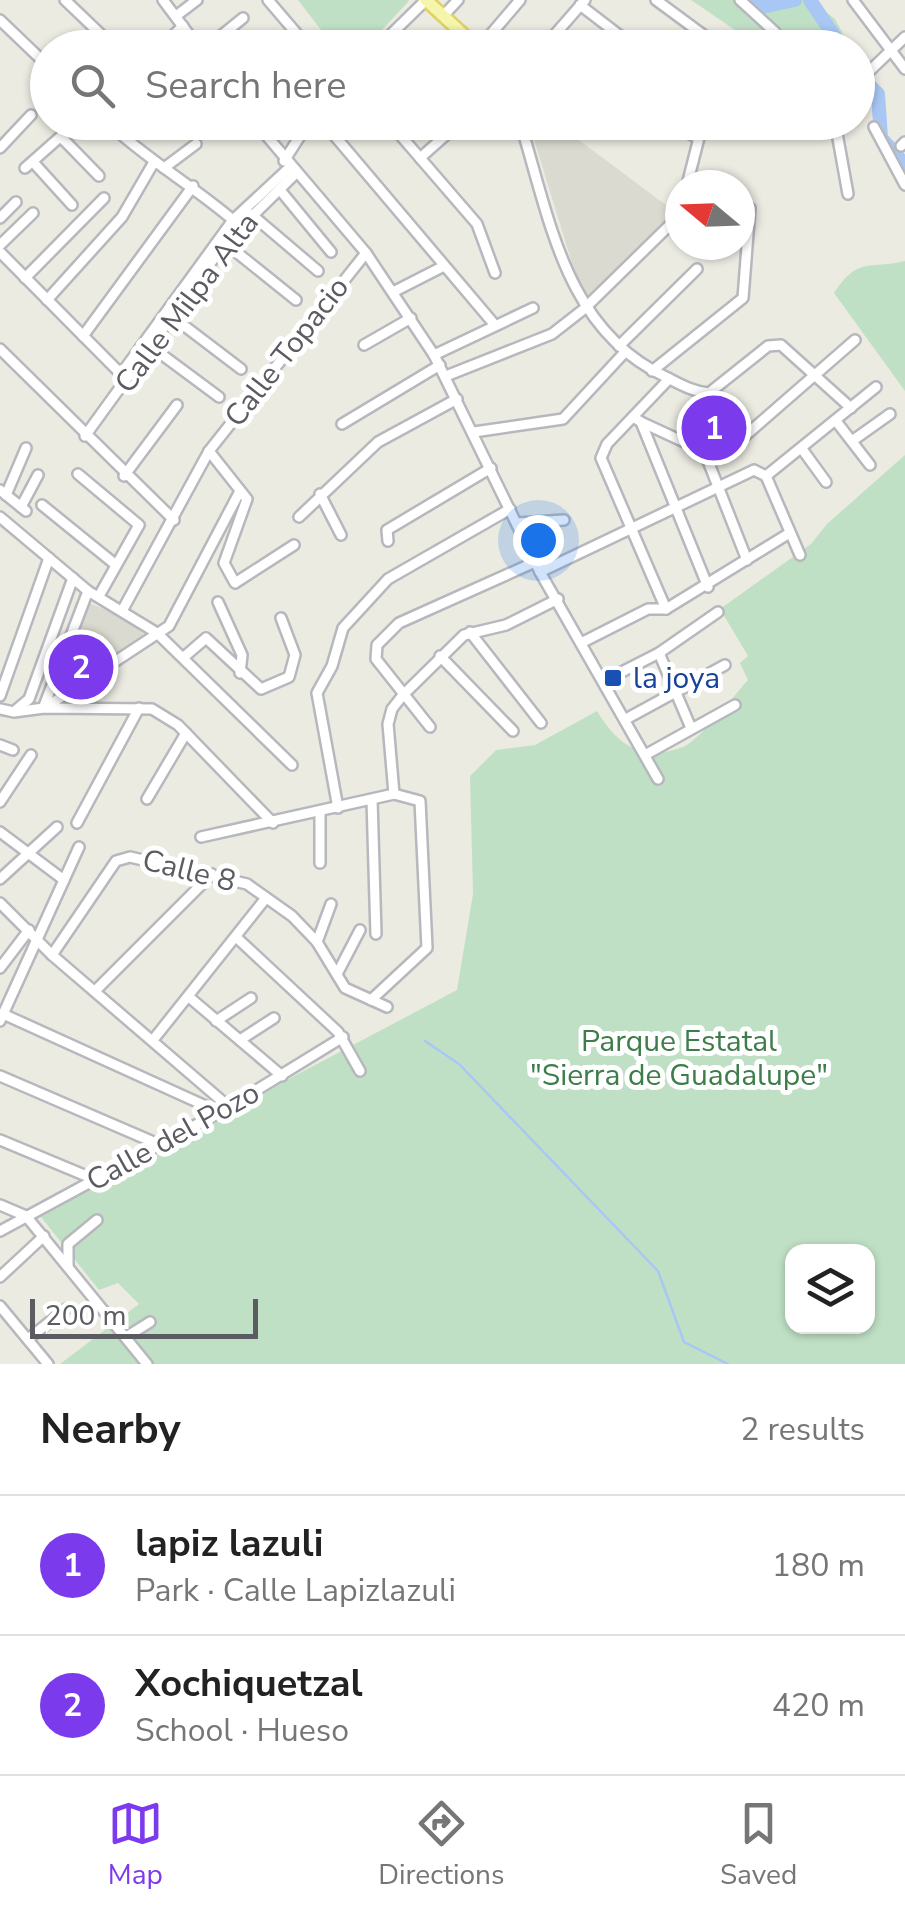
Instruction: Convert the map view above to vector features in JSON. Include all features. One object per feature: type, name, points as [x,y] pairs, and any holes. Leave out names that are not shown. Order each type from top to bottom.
[{"type":"main road","points":[[426,0],[458,30]]},
{"type":"street","points":[[65,0],[96,30]]},
{"type":"street","points":[[163,0],[187,30]]},
{"type":"street","points":[[176,16],[196,0]]},
{"type":"street","points":[[268,0],[294,30]]},
{"type":"street","points":[[396,30],[426,0]]},
{"type":"street","points":[[443,16],[458,0]]},
{"type":"street","points":[[494,30],[520,0]]},
{"type":"street","points":[[656,0],[697,30]]},
{"type":"street","points":[[740,0],[773,30]]},
{"type":"street","points":[[853,0],[905,70]]},
{"type":"street","points":[[562,30],[583,3],[615,30]]},
{"type":"street","points":[[226,30],[242,18]]},
{"type":"street","points":[[0,20],[30,49]]},
{"type":"street","points":[[180,30],[184,26]]},
{"type":"street","points":[[875,66],[905,37]]},
{"type":"street","points":[[0,148],[30,116]]},
{"type":"street","points":[[875,129],[905,186]]},
{"type":"street","points":[[58,140],[29,165],[72,204]]},
{"type":"street","points":[[64,140],[99,176]]},
{"type":"street","points":[[129,140],[233,220]]},
{"type":"street","points":[[268,140],[366,253],[434,355],[538,567],[584,642],[658,779]]},
{"type":"street","name":"Calle Milpa Alta","points":[[124,377],[153,348],[225,243],[280,190],[301,140]]},
{"type":"street","points":[[338,140],[494,324]]},
{"type":"street","points":[[404,140],[477,224],[494,274]]},
{"type":"street","points":[[420,158],[438,140]]},
{"type":"street","points":[[526,140],[561,254],[584,309],[622,349],[652,371],[709,394],[773,344],[817,374],[851,408]]},
{"type":"street","points":[[689,170],[696,140]]},
{"type":"street","points":[[838,140],[848,194]]},
{"type":"street","points":[[47,300],[122,217],[159,165],[196,144]]},
{"type":"street","name":"Calle Milpa Alta","points":[[85,436],[233,220],[289,168]]},
{"type":"street","points":[[83,336],[193,186]]},
{"type":"street","points":[[280,190],[332,252]]},
{"type":"street","points":[[25,278],[104,198]]},
{"type":"street","points":[[0,218],[16,202]]},
{"type":"street","points":[[33,213],[0,248],[124,377]]},
{"type":"street","points":[[251,214],[318,271]]},
{"type":"street","points":[[446,376],[552,334],[584,309],[665,231]]},
{"type":"street","points":[[225,243],[296,300]]},
{"type":"street","name":"Calle Topacio","points":[[122,612],[209,451],[366,253]]},
{"type":"street","points":[[652,371],[743,298],[746,260]]},
{"type":"street","points":[[394,290],[444,266]]},
{"type":"street","points":[[474,432],[562,419],[697,269]]},
{"type":"street","points":[[434,355],[533,308]]},
{"type":"street","points":[[174,318],[241,368]]},
{"type":"street","points":[[364,345],[411,318]]},
{"type":"street","points":[[708,462],[738,442],[855,340]]},
{"type":"street","points":[[153,348],[219,398]]},
{"type":"street","points":[[0,349],[124,476],[174,520]]},
{"type":"street","points":[[342,424],[440,366]]},
{"type":"street","points":[[666,610],[601,458],[607,444],[637,420],[670,379]]},
{"type":"street","points":[[766,476],[876,388]]},
{"type":"street","points":[[299,517],[378,442],[457,399]]},
{"type":"street","points":[[124,476],[177,404]]},
{"type":"street","points":[[852,441],[890,414]]},
{"type":"street","points":[[637,420],[695,447],[708,462],[747,560]]},
{"type":"street","points":[[637,420],[708,587]]},
{"type":"street","points":[[836,421],[870,466]]},
{"type":"street","points":[[26,448],[3,492],[24,509],[38,475]]},
{"type":"street","points":[[802,449],[826,482]]},
{"type":"street","points":[[209,451],[247,505],[224,563],[235,583],[294,546]]},
{"type":"street","points":[[388,536],[491,468]]},
{"type":"street","points":[[430,727],[376,660],[377,645],[399,623],[631,531],[754,470],[766,476],[800,556]]},
{"type":"street","points":[[78,474],[139,525],[99,596]]},
{"type":"street","points":[[44,708],[169,626],[240,491]]},
{"type":"street","points":[[320,494],[341,535]]},
{"type":"street","points":[[42,505],[116,565]]},
{"type":"street","points":[[338,808],[317,692],[352,614],[388,579],[510,510]]},
{"type":"street","points":[[0,517],[88,590],[157,633],[292,765]]},
{"type":"street","points":[[517,523],[564,520]]},
{"type":"street","points":[[584,642],[648,610],[666,610],[788,534]]},
{"type":"street","points":[[0,696],[49,558]]},
{"type":"street","points":[[14,712],[29,699],[73,578]]},
{"type":"street","points":[[44,708],[88,590]]},
{"type":"street","points":[[394,794],[388,724],[392,708],[440,656],[470,632],[506,625],[558,599]]},
{"type":"street","points":[[218,602],[242,655],[240,674]]},
{"type":"street","points":[[604,681],[659,653],[718,612]]},
{"type":"street","points":[[184,657],[206,638],[240,674],[261,689],[290,677],[295,656],[280,618]]},
{"type":"street","points":[[470,632],[541,723]]},
{"type":"street","points":[[222,653],[236,643]]},
{"type":"street","points":[[659,653],[691,728]]},
{"type":"street","points":[[440,656],[513,732]]},
{"type":"street","points":[[626,719],[725,665]]},
{"type":"street","points":[[645,755],[735,705]]},
{"type":"street","points":[[0,708],[14,712],[44,708],[152,709],[186,733],[273,822]]},
{"type":"street","points":[[78,823],[139,708]]},
{"type":"street","points":[[147,800],[186,733]]},
{"type":"street","points":[[0,745],[13,750]]},
{"type":"street","points":[[0,802],[31,755]]},
{"type":"street","points":[[201,836],[394,794],[414,797],[424,805],[427,948],[370,1000]]},
{"type":"street","points":[[372,800],[376,934]]},
{"type":"street","points":[[320,812],[320,863]]},
{"type":"street","points":[[0,879],[57,828]]},
{"type":"street","points":[[0,832],[64,880]]},
{"type":"street","points":[[79,847],[2,1018],[224,1109]]},
{"type":"street","name":"Calle 8","points":[[52,955],[122,856],[247,884],[292,916],[317,942],[352,994],[387,1006]]},
{"type":"street","points":[[96,990],[212,874]]},
{"type":"street","points":[[153,1040],[266,898]]},
{"type":"street","points":[[0,902],[36,941],[153,1040],[224,1109]]},
{"type":"street","points":[[317,942],[331,904]]},
{"type":"street","points":[[0,968],[29,930]]},
{"type":"street","points":[[337,974],[360,930]]},
{"type":"street","points":[[236,937],[343,1038],[360,1072]]},
{"type":"street","points":[[189,996],[282,1076]]},
{"type":"street","points":[[216,1021],[250,998]]},
{"type":"street","points":[[240,1040],[274,1018]]},
{"type":"street","name":"Calle del Pozo","points":[[0,1231],[224,1109],[343,1038]]},
{"type":"street","points":[[0,1076],[158,1144]]},
{"type":"street","points":[[0,1140],[96,1180]]},
{"type":"street","points":[[0,1205],[26,1216],[147,1364]]},
{"type":"street","points":[[68,1266],[68,1244],[97,1220]]},
{"type":"street","points":[[0,1276],[44,1236]]},
{"type":"street","points":[[0,1306],[48,1364]]},
{"type":"street","points":[[28,1339],[66,1309]]},
{"type":"street","points":[[126,1337],[150,1322]]},
{"type":"shaded area","points":[[534,140],[579,140],[665,205],[665,222],[584,302]]},
{"type":"shaded area","points":[[88,603],[128,618],[144,635],[52,698]]},
{"type":"green space","points":[[298,0],[409,1],[382,30],[321,30]]},
{"type":"green space","points":[[691,0],[811,0],[835,19],[841,30],[735,30]]},
{"type":"green space","points":[[905,261],[905,391],[834,293],[857,269]]},
{"type":"green space","name":"Parque Estatal \"Sierra de Guadalupe\"","points":[[905,455],[905,1364],[60,1364],[139,1304],[118,1283],[99,1290],[37,1212],[457,990],[473,894],[470,776],[496,750],[535,745],[597,711],[622,741],[643,751],[668,751],[690,743],[748,680],[740,663],[748,656],[720,609],[811,544],[827,524]]},
{"type":"waterway","points":[[749,0],[756,8],[795,0]]},
{"type":"waterway","points":[[810,0],[830,30]]},
{"type":"waterway","points":[[875,91],[881,138],[905,165]]},
{"type":"waterway","points":[[425,1041],[459,1064],[658,1271],[684,1342],[728,1364]]},
{"type":"place","name":"lapiz lazuli","points":[[714,428]]},
{"type":"place","name":"Xochiquetzal","points":[[81,667]]},
{"type":"place","name":"la joya","points":[[613,678]]}]
